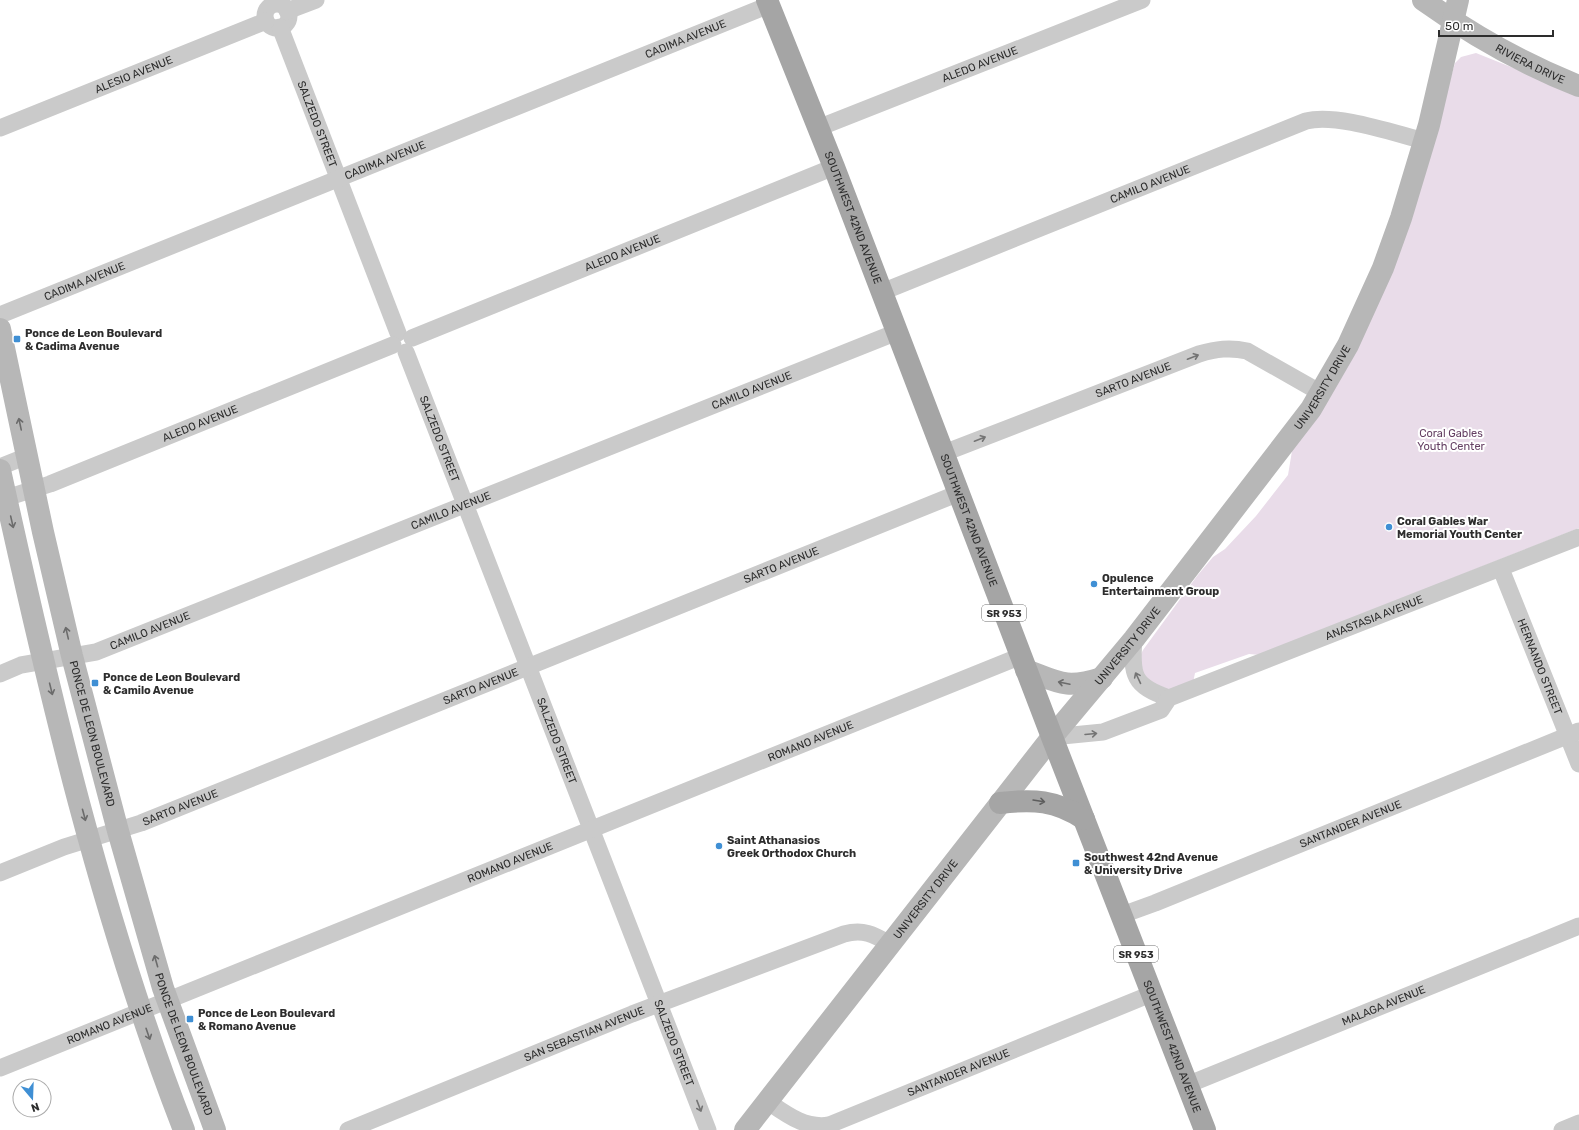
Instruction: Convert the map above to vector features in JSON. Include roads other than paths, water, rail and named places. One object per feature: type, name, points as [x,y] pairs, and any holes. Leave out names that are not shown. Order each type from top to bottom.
[{"type":"main road","name":"SOUTHWEST 42ND AVENUE","points":[[768,3],[834,167],[1151,994],[1205,1130]]},
{"type":"main road","points":[[1000,803],[1027,800],[1040,801],[1064,808],[1084,819]]},
{"type":"street","name":"ALESIO AVENUE","points":[[0,128],[275,13],[316,0]]},
{"type":"street","name":"ALEDO AVENUE","points":[[818,128],[1142,0]]},
{"type":"street","name":"RIVIERA DRIVE","points":[[1423,0],[1453,21],[1526,63],[1579,86]]},
{"type":"street","name":"UNIVERSITY DRIVE","points":[[745,1130],[1052,737],[1134,639],[1300,424],[1321,393],[1348,345],[1383,268],[1402,218],[1425,141],[1458,0]]},
{"type":"street","name":"CADIMA AVENUE","points":[[0,315],[339,179],[768,3]]},
{"type":"street","name":"SALZEDO STREET","points":[[275,13],[708,1130]]},
{"type":"street","name":"CAMILO AVENUE","points":[[882,292],[1306,121],[1317,118],[1338,119],[1425,141]]},
{"type":"street","name":"ALEDO AVENUE","points":[[6,498],[34,490],[834,167]]},
{"type":"street","name":"PONCE DE LEON BOULEVARD","points":[[0,329],[34,490],[72,656],[118,831],[168,1000],[215,1130]]},
{"type":"street","name":"CAMILO AVENUE","points":[[0,674],[21,665],[96,652],[897,332]]},
{"type":"street","name":"SARTO AVENUE","points":[[944,453],[1199,354],[1222,348],[1236,348],[1246,351],[1321,393]]},
{"type":"street","points":[[0,467],[27,456]]},
{"type":"street","points":[[0,470],[43,661],[90,839],[140,1011],[184,1130]]},
{"type":"street","name":"SARTO AVENUE","points":[[0,873],[64,847],[148,821],[959,493]]},
{"type":"street","name":"ANASTASIA AVENUE","points":[[1052,737],[1103,732],[1161,710],[1169,698],[1579,537]]},
{"type":"street","name":"HERNANDO STREET","points":[[1501,568],[1574,733],[1579,764]]},
{"type":"street","points":[[1134,639],[1134,669],[1141,684],[1155,693],[1169,698]]},
{"type":"street","points":[[1024,663],[1065,685],[1084,683],[1102,678]]},
{"type":"street","name":"ROMANO AVENUE","points":[[0,1068],[591,830],[1024,663]]},
{"type":"street","name":"SANTANDER AVENUE","points":[[1122,915],[1155,904],[1574,733]]},
{"type":"street","name":"MALAGA AVENUE","points":[[1188,1085],[1579,926]]},
{"type":"street","name":"SAN SEBASTIAN AVENUE","points":[[348,1130],[659,1004],[855,931],[872,934],[890,944]]},
{"type":"street","name":"SANTANDER AVENUE","points":[[767,1101],[796,1121],[817,1126],[829,1125],[1151,994]]},
{"type":"street","points":[[1562,1130],[1579,1123]]},
{"type":"place","name":"Ponce de Leon Boulevard & Cadima Avenue","points":[[17,339]]},
{"type":"place","name":"Coral Gables War Memorial Youth Center","points":[[1389,527]]},
{"type":"place","name":"Opulence Entertainment Group","points":[[1094,584]]},
{"type":"place","name":"Ponce de Leon Boulevard & Camilo Avenue","points":[[95,683]]},
{"type":"place","name":"Saint Athanasios Greek Orthodox Church","points":[[719,846]]},
{"type":"place","name":"Southwest 42nd Avenue & University Drive","points":[[1076,863]]},
{"type":"place","name":"Ponce de Leon Boulevard & Romano Avenue","points":[[190,1019]]},
{"type":"park label","name":"Coral Gables Youth Center","points":[[1451,439]]}]
